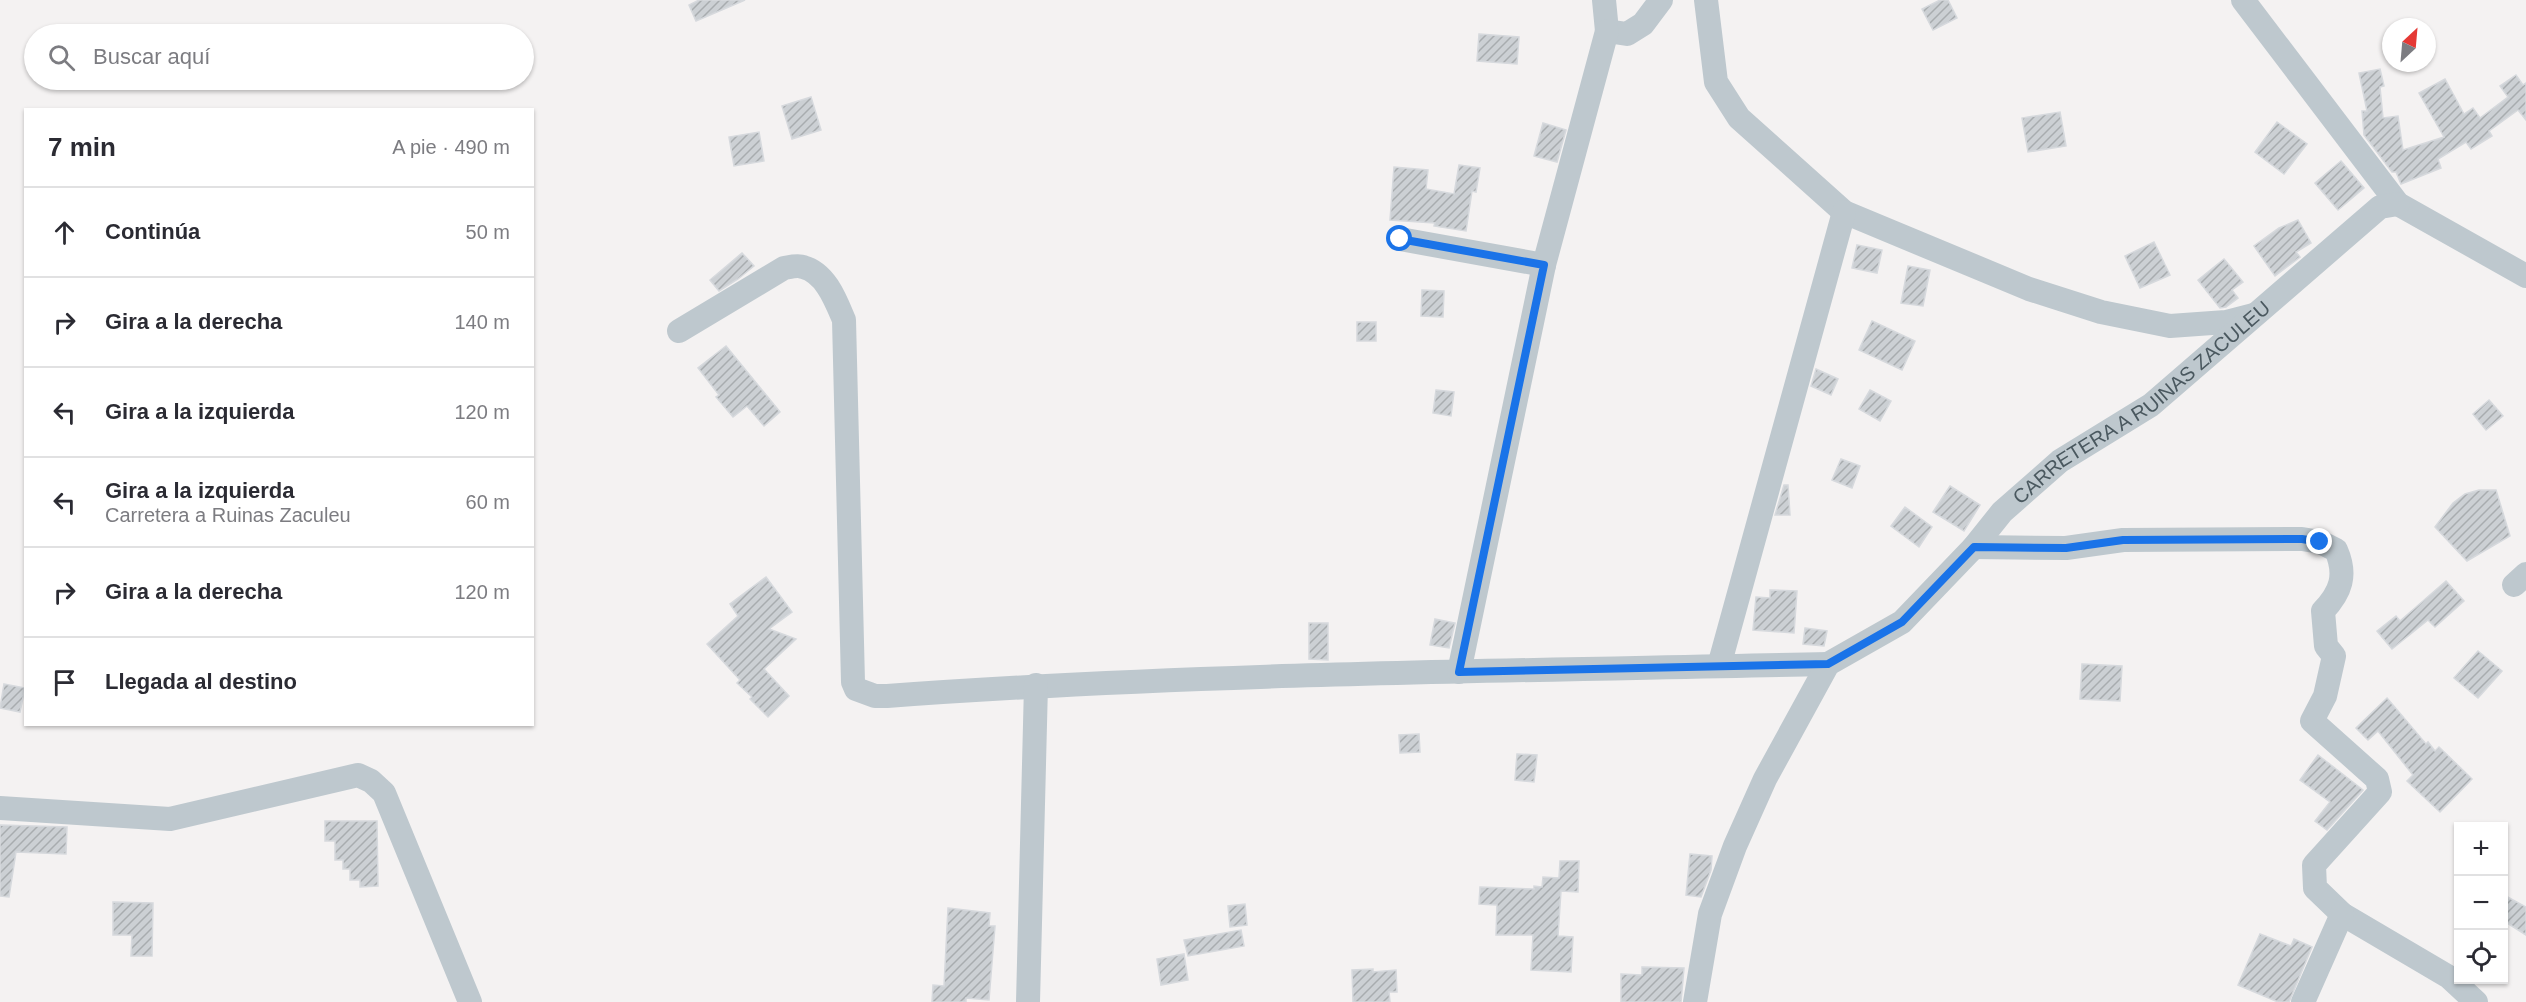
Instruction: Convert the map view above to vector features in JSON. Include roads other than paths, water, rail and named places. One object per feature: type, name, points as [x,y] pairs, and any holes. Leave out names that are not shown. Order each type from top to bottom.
[{"type":"street","points":[[1459,672],[1544,265],[1607,31],[1604,0]]},
{"type":"street","points":[[1607,31],[1627,34],[1643,24],[1661,0]]},
{"type":"street","name":"CARRETERA A RUINAS ZACULEU","points":[[1706,0],[1716,82],[1739,118],[1844,212],[2029,289],[2101,312],[2170,326],[2226,322],[2258,313]]},
{"type":"street","points":[[2243,0],[2398,204],[2526,276]]},
{"type":"street","points":[[2258,313],[2380,207],[2398,204]]},
{"type":"street","points":[[1719,666],[1844,212]]},
{"type":"street","points":[[1400,239],[1544,265]]},
{"type":"street","points":[[679,331],[784,268],[802,266],[813,271],[828,286],[844,320],[853,682],[856,689],[875,696],[1036,685],[1828,664],[1765,778],[1735,846],[1710,914],[1695,1002]]},
{"type":"street","name":"CARRETERA A RUINAS ZACULEU","points":[[1828,664],[1902,622],[1974,547],[2002,512],[2060,461],[2151,405],[2258,313]]},
{"type":"street","points":[[1974,547],[2066,548],[2123,540],[2302,539],[2320,542],[2336,550],[2343,566],[2336,596],[2323,611],[2326,646],[2334,656],[2325,696],[2312,721],[2377,778],[2380,792],[2314,865],[2315,888],[2342,914],[2449,976],[2476,1002]]},
{"type":"street","points":[[1028,1002],[1036,685]]},
{"type":"street","points":[[0,808],[170,819],[358,775],[371,781],[384,793],[470,1002]]},
{"type":"street","points":[[2303,1002],[2342,914]]}]
